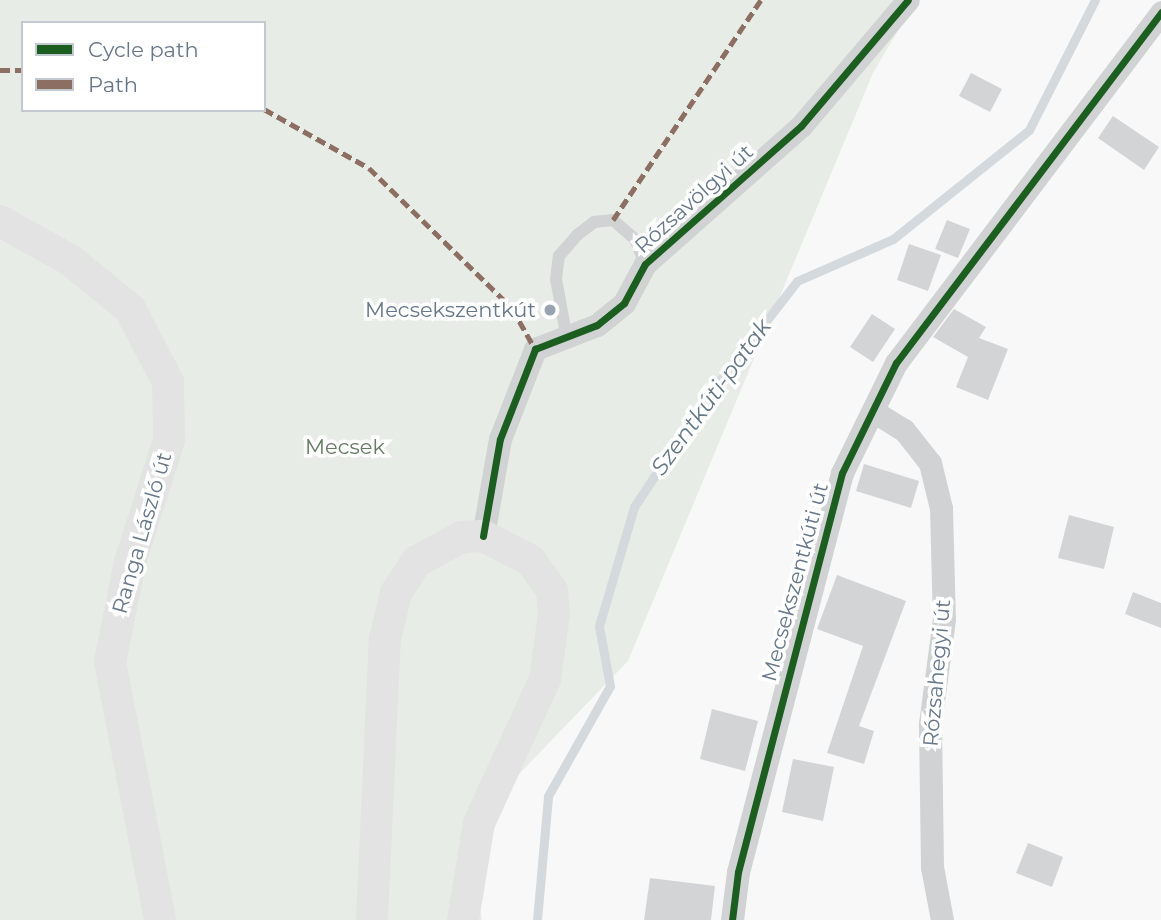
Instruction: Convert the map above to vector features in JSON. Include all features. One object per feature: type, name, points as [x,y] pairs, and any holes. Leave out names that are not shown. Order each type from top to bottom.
[{"type":"main road","name":"Ranga László út","points":[[0,221],[70,260],[130,309],[168,382],[169,440],[130,562],[110,662],[160,920]]},
{"type":"main road","points":[[372,920],[385,639],[396,593],[416,561],[462,537],[483,536],[530,560],[552,590],[554,614],[545,679],[478,823],[463,920]]},
{"type":"street","name":"Rózsavölgyi út","points":[[483,536],[500,439],[535,349],[567,339],[624,303],[645,264],[801,125],[908,0]]},
{"type":"street","name":"Mecsekszentkúti út","points":[[732,920],[738,872],[842,473],[896,363],[1161,12]]},
{"type":"street","name":"Rózsahegyi út","points":[[873,411],[904,430],[930,463],[942,508],[944,619],[930,724],[932,867],[942,920]]},
{"type":"lane","points":[[567,339],[556,279],[559,256],[577,235],[594,222],[613,220],[635,239],[645,264]]},
{"type":"green space","name":"Mecsek","points":[[0,0],[916,0],[873,73],[628,661],[466,829],[482,920],[0,920]]},
{"type":"building","points":[[971,73],[1002,89],[990,112],[959,96]]},
{"type":"building","points":[[1113,116],[1159,147],[1144,170],[1098,138]]},
{"type":"building","points":[[947,220],[970,229],[958,258],[935,249]]},
{"type":"building","points":[[909,244],[941,255],[928,291],[897,280]]},
{"type":"building","points":[[954,309],[986,327],[979,338],[1008,349],[988,400],[956,387],[968,357],[933,337]]},
{"type":"building","points":[[872,314],[895,329],[873,362],[850,347]]},
{"type":"building","points":[[864,464],[919,481],[911,508],[856,491]]},
{"type":"building","points":[[1069,515],[1114,527],[1104,569],[1058,558]]},
{"type":"building","points":[[837,575],[906,601],[859,726],[874,731],[864,764],[827,753],[863,646],[817,629]]},
{"type":"building","points":[[1133,592],[1161,603],[1161,628],[1125,614]]},
{"type":"building","points":[[712,709],[758,721],[745,771],[700,759]]},
{"type":"building","points":[[793,759],[834,767],[823,821],[782,812]]},
{"type":"building","points":[[1028,843],[1063,857],[1052,887],[1016,873]]},
{"type":"building","points":[[650,878],[715,886],[711,920],[644,920]]},
{"type":"waterway","name":"Szentkúti-patak","points":[[537,920],[548,796],[610,686],[599,626],[634,507],[704,401],[797,281],[893,239],[1029,130],[1095,0]]},
{"type":"marked path","points":[[613,220],[761,0]]},
{"type":"marked path","points":[[0,70],[21,70]]},
{"type":"marked path","points":[[266,110],[369,168],[512,308],[535,349]]},
{"type":"cycle path","points":[[483,536],[500,439],[535,349],[597,325],[624,303],[645,264],[801,126],[908,0]]},
{"type":"cycle path","points":[[732,920],[738,872],[842,473],[896,363],[1161,12]]},
{"type":"place","name":"Mecsekszentkút","points":[[550,310]]}]
